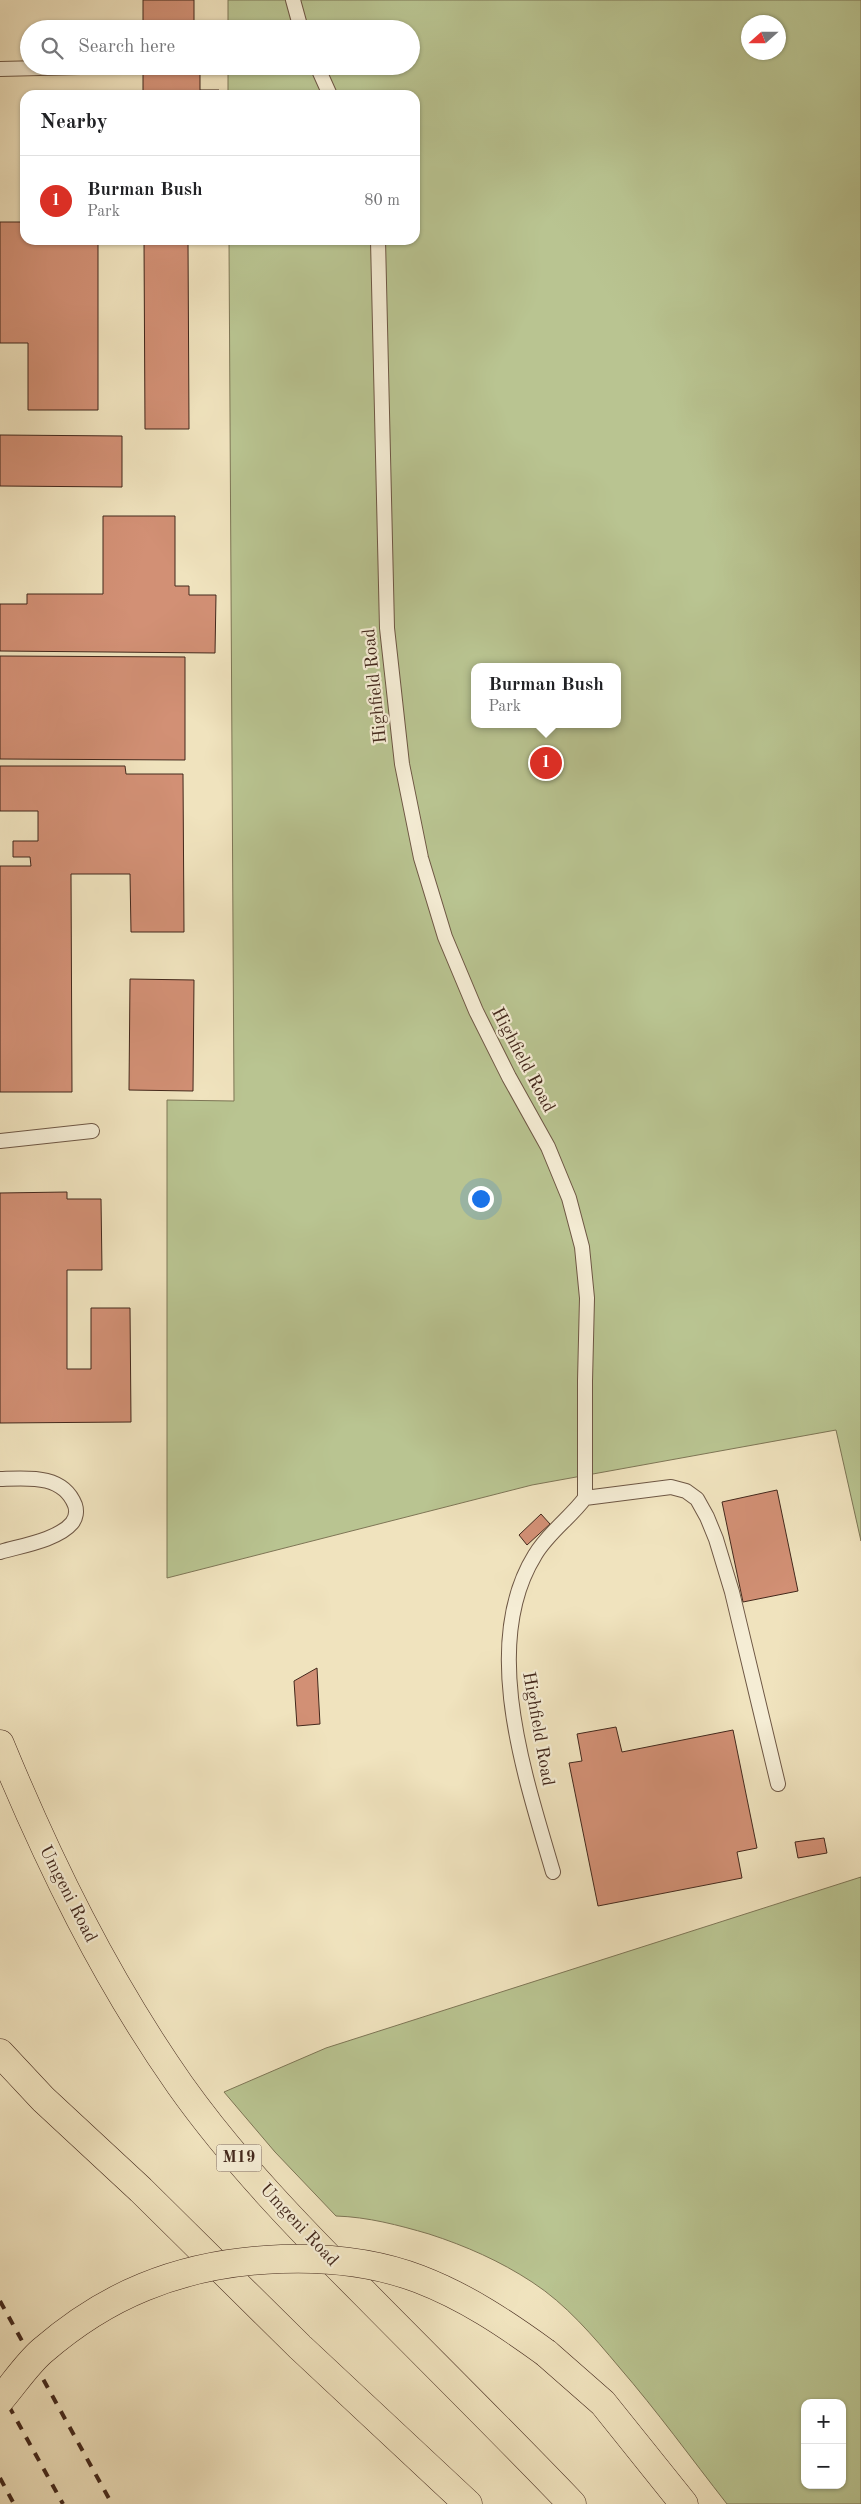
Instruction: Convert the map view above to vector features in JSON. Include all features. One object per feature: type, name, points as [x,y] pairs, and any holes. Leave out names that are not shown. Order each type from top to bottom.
[{"type":"main road","name":"Umgeni Road","points":[[0,1744],[38,1835],[78,1916],[122,1995],[181,2086],[272,2200],[572,2504]]},
{"type":"main road","points":[[0,2053],[44,2099],[141,2190],[300,2346],[468,2504]]},
{"type":"main road","points":[[0,2400],[40,2352],[71,2327],[145,2286],[209,2268],[241,2262],[343,2261],[418,2279],[463,2299],[510,2327],[546,2353],[603,2403],[684,2504]]},
{"type":"lane","points":[[293,0],[299,20]]},
{"type":"lane","points":[[0,69],[20,69]]},
{"type":"lane","points":[[321,75],[328,90]]},
{"type":"lane","name":"Highfield Road","points":[[378,245],[387,628],[402,764],[421,858],[445,937],[476,1011],[509,1077],[548,1147],[569,1198],[582,1247],[587,1298],[585,1498],[555,1529],[535,1554],[522,1581],[512,1620],[508,1669],[517,1737],[528,1788],[553,1872]]},
{"type":"lane","points":[[0,1141],[92,1131]]},
{"type":"lane","points":[[0,1479],[29,1478],[53,1482],[65,1489],[76,1509],[74,1520],[67,1528],[41,1540],[0,1552]]},
{"type":"lane","points":[[585,1498],[671,1487],[686,1491],[696,1499],[707,1517],[716,1539],[732,1592],[778,1784]]},
{"type":"green space","points":[[228,0],[861,0],[861,1541],[836,1430],[532,1485],[167,1578],[167,1100],[234,1101],[229,245],[420,245],[420,90],[228,90],[228,75],[420,75],[420,20],[228,20]]},
{"type":"green space","points":[[861,1877],[861,2504],[727,2504],[609,2355],[589,2332],[556,2300],[520,2274],[469,2249],[443,2239],[383,2222],[336,2216],[275,2152],[224,2092],[326,2048]]},
{"type":"building","points":[[143,0],[194,0],[194,20],[143,20]]},
{"type":"building","points":[[143,75],[200,75],[200,90],[143,90]]},
{"type":"building","points":[[0,222],[20,222],[20,245],[98,245],[98,410],[28,410],[28,343],[0,343]]},
{"type":"building","points":[[144,245],[188,245],[189,429],[145,429]]},
{"type":"building","points":[[0,435],[122,436],[122,487],[0,486]]},
{"type":"building","points":[[103,516],[175,516],[175,586],[189,586],[189,595],[216,595],[215,653],[0,651],[0,604],[27,604],[27,594],[103,594]]},
{"type":"building","points":[[0,656],[185,657],[185,760],[0,759]]},
{"type":"building","points":[[0,766],[125,766],[126,774],[183,774],[184,932],[131,932],[130,874],[71,874],[72,1092],[0,1092],[0,866],[31,866],[30,857],[13,857],[13,841],[38,841],[38,811],[0,811]]},
{"type":"building","points":[[130,979],[194,980],[193,1091],[129,1090]]},
{"type":"building","points":[[67,1192],[67,1199],[101,1199],[102,1270],[67,1270],[67,1369],[91,1369],[91,1308],[130,1308],[131,1422],[0,1423],[0,1193]]},
{"type":"building","points":[[777,1490],[798,1591],[743,1602],[722,1502]]},
{"type":"building","points":[[541,1514],[550,1524],[527,1545],[519,1535]]},
{"type":"building","points":[[317,1668],[320,1724],[297,1726],[294,1681]]},
{"type":"building","points":[[616,1727],[622,1752],[733,1730],[757,1848],[737,1852],[742,1878],[598,1906],[569,1763],[582,1761],[577,1734]]},
{"type":"building","points":[[824,1838],[827,1853],[798,1858],[795,1842]]},
{"type":"railway","points":[[0,2301],[112,2504]]},
{"type":"railway","points":[[0,2390],[63,2504]]},
{"type":"railway","points":[[0,2478],[14,2504]]},
{"type":"place","name":"Burman Bush","points":[[546,763]]}]
